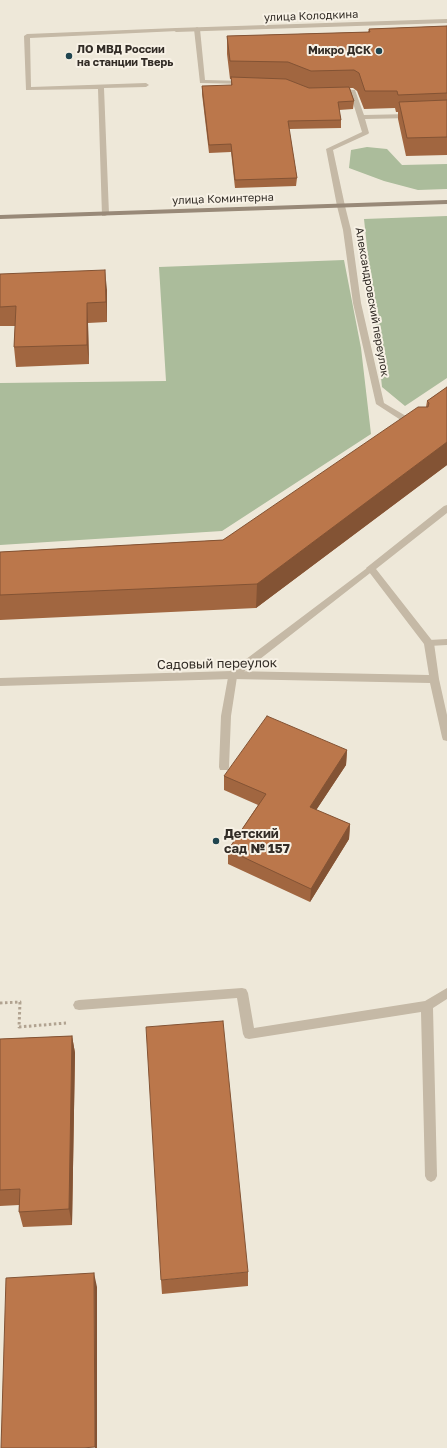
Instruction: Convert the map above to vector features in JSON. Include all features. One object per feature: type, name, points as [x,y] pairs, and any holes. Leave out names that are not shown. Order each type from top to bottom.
[{"type":"main road","name":"улица Коминтерна","points":[[0,217],[447,202]]},
{"type":"street","name":"улица Колодкина","points":[[101,87],[28,89],[27,36],[447,21]]},
{"type":"street","points":[[197,29],[202,82],[248,83]]},
{"type":"street","points":[[105,214],[101,87],[146,85]]},
{"type":"street","points":[[331,91],[353,91],[362,117],[416,115]]},
{"type":"street","name":"Александровский переулок","points":[[362,117],[366,133],[329,149],[347,230],[358,303],[380,404],[420,429]]},
{"type":"street","points":[[224,767],[226,716],[232,675],[447,508]]},
{"type":"street","points":[[371,568],[429,643],[434,679],[447,737]]},
{"type":"street","points":[[429,643],[447,642]]},
{"type":"street","name":"Садовый переулок","points":[[0,682],[232,675],[434,679]]},
{"type":"street","points":[[79,1004],[242,993],[249,1034],[426,1006],[447,993]]},
{"type":"street","points":[[426,1006],[431,1176]]},
{"type":"path","points":[[0,1003],[20,1002],[19,1027],[66,1024],[79,1004]]},
{"type":"green space","points":[[367,147],[387,149],[402,165],[447,164],[447,189],[418,190],[384,181],[349,168],[351,150]]},
{"type":"green space","points":[[447,216],[447,378],[405,406],[382,387],[364,219]]},
{"type":"green space","points":[[344,260],[361,348],[371,434],[222,531],[0,545],[0,383],[166,381],[159,267]]},
{"type":"building","points":[[447,26],[447,93],[398,95],[397,91],[365,91],[359,73],[354,70],[311,71],[288,62],[230,61],[227,36],[370,32],[369,29]]},
{"type":"building","points":[[231,77],[286,79],[309,88],[349,87],[354,101],[338,102],[341,120],[288,121],[297,178],[235,180],[231,144],[209,145],[202,86],[232,85]]},
{"type":"building","points":[[447,100],[447,137],[407,138],[399,102]]},
{"type":"building","points":[[105,270],[106,302],[87,303],[87,345],[14,347],[16,306],[0,307],[0,274]]},
{"type":"building","points":[[447,387],[447,442],[257,584],[0,595],[0,552],[223,540],[418,407],[428,407],[429,403],[427,401]]},
{"type":"building","points":[[267,716],[347,750],[310,807],[350,824],[311,889],[228,850],[266,794],[224,776]]},
{"type":"building","points":[[223,1021],[248,1272],[161,1280],[146,1027]]},
{"type":"building","points":[[72,1036],[69,1209],[19,1212],[20,1189],[0,1190],[0,1039]]},
{"type":"building","points":[[94,1273],[95,1447],[1,1448],[6,1278]]},
{"type":"place","name":"Микро ДСК","points":[[379,51]]},
{"type":"place","name":"ЛО МВД России на станции Тверь","points":[[69,56]]},
{"type":"place","name":"Детский сад № 157","points":[[216,841]]}]
